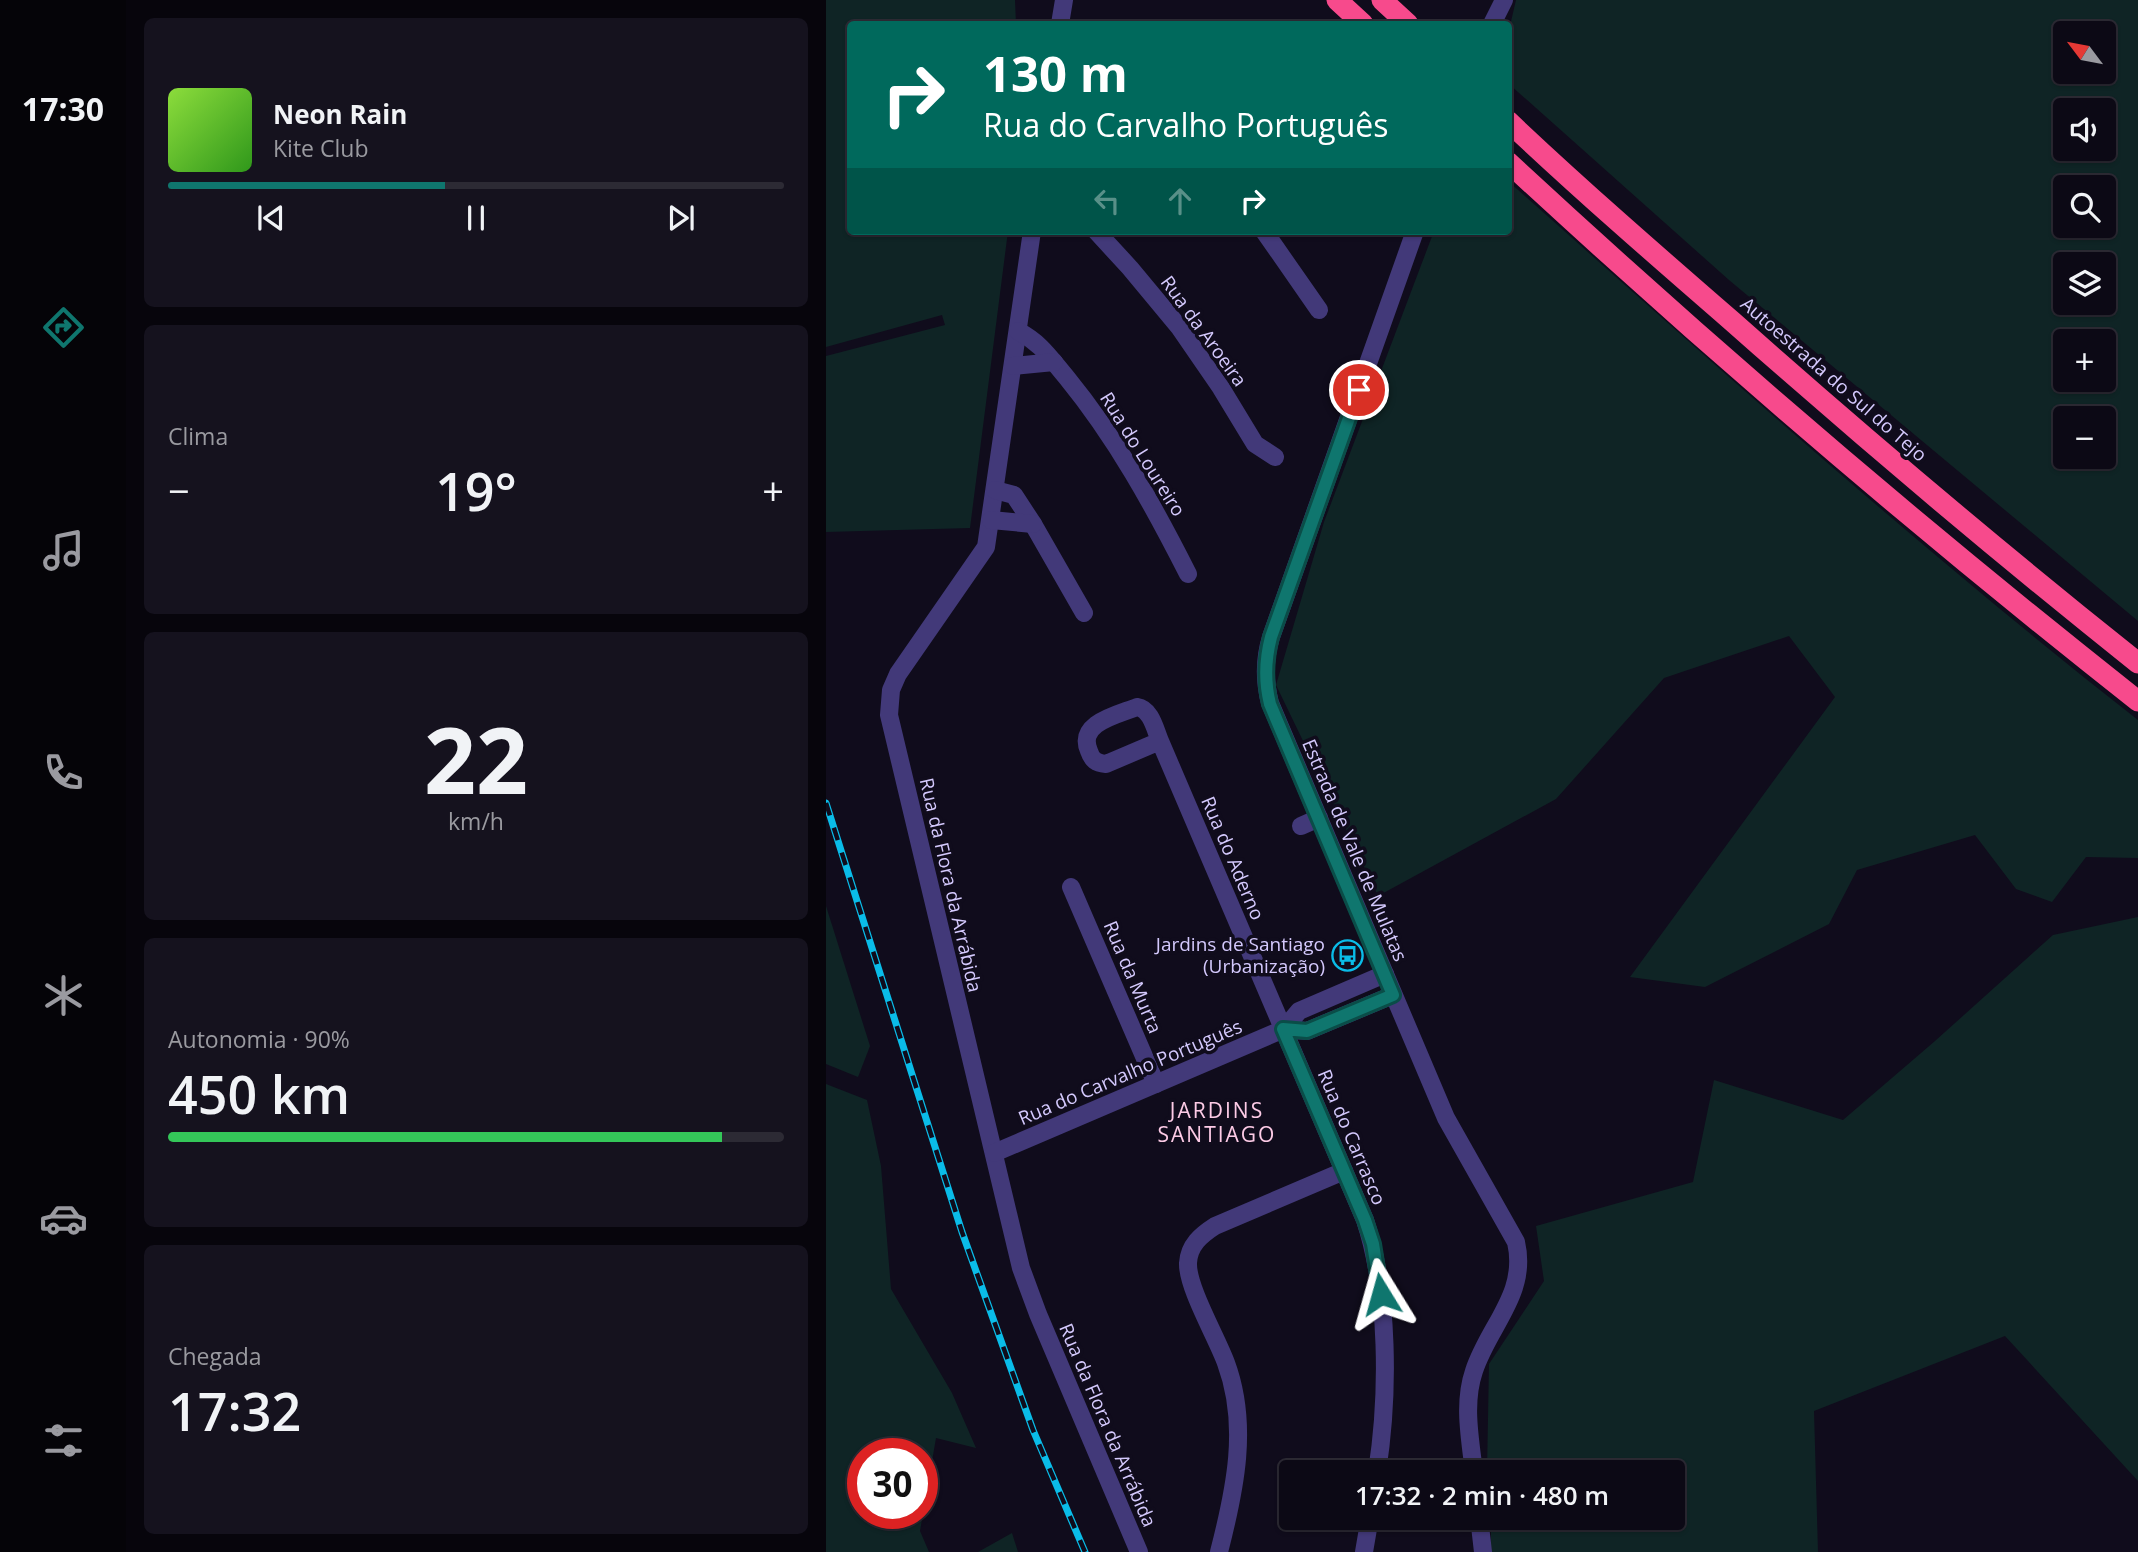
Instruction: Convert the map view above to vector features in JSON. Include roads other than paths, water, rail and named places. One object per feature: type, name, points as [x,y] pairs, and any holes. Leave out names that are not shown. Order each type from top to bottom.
[{"type":"highway","points":[[1338,0],[1360,21]]},
{"type":"highway","points":[[1382,0],[1405,21]]},
{"type":"highway","name":"Autoestrada do Sul do Tejo","points":[[1512,125],[1858,432],[2138,663]]},
{"type":"highway","points":[[1512,166],[1816,436],[1990,583],[2138,701]]},
{"type":"street","points":[[1494,21],[1504,0]]},
{"type":"street","name":"Rua da Flora da Arrábida","points":[[1031,235],[986,547],[898,674],[891,690],[889,707],[1028,1290],[1139,1552]]},
{"type":"street","name":"Rua da Aroeira","points":[[1101,235],[1179,327],[1255,444],[1275,457]]},
{"type":"street","points":[[1267,235],[1319,310]]},
{"type":"street","name":"Estrada de Vale de Mulatas","points":[[1414,235],[1267,651],[1265,685],[1270,704],[1446,1118],[1516,1241],[1520,1258],[1514,1290],[1480,1355],[1469,1389],[1468,1421],[1473,1460]]},
{"type":"street","name":"Rua do Loureiro","points":[[1018,331],[1035,340],[1093,412],[1127,463],[1188,573]]},
{"type":"street","points":[[1013,366],[1054,362]]},
{"type":"street","points":[[995,490],[1014,495],[1084,614]]},
{"type":"street","points":[[991,520],[1033,524]]},
{"type":"street","name":"Rua do Aderno","points":[[1160,741],[1283,1029]]},
{"type":"street","points":[[1301,826],[1319,818]]},
{"type":"street","name":"Rua da Murta","points":[[1071,887],[1156,1084]]},
{"type":"street","name":"Rua do Carvalho Português","points":[[994,1153],[1283,1029],[1299,1011],[1385,974]]},
{"type":"street","points":[[1358,985],[1366,1006]]},
{"type":"street","name":"Rua do Carvalho Português","points":[[1283,1029],[1307,1031],[1393,995]]},
{"type":"street","name":"Rua do Carrasco","points":[[1283,1029],[1373,1244],[1381,1294],[1384,1389],[1378,1460]]},
{"type":"street","points":[[1219,1552],[1235,1474],[1239,1440],[1238,1417],[1227,1366],[1191,1282],[1188,1262],[1191,1251],[1196,1241],[1216,1226],[1344,1171]]},
{"type":"street","points":[[1364,1552],[1368,1530]]},
{"type":"street","points":[[1480,1530],[1483,1552]]},
{"type":"railway","points":[[826,803],[962,1232],[1033,1430],[1085,1552]]},
{"type":"place","name":"Jardins de Santiago (Urbanização)","points":[[1348,955]]},
{"type":"district","name":"JARDINS SANTIAGO","points":[[1217,1123]]}]
